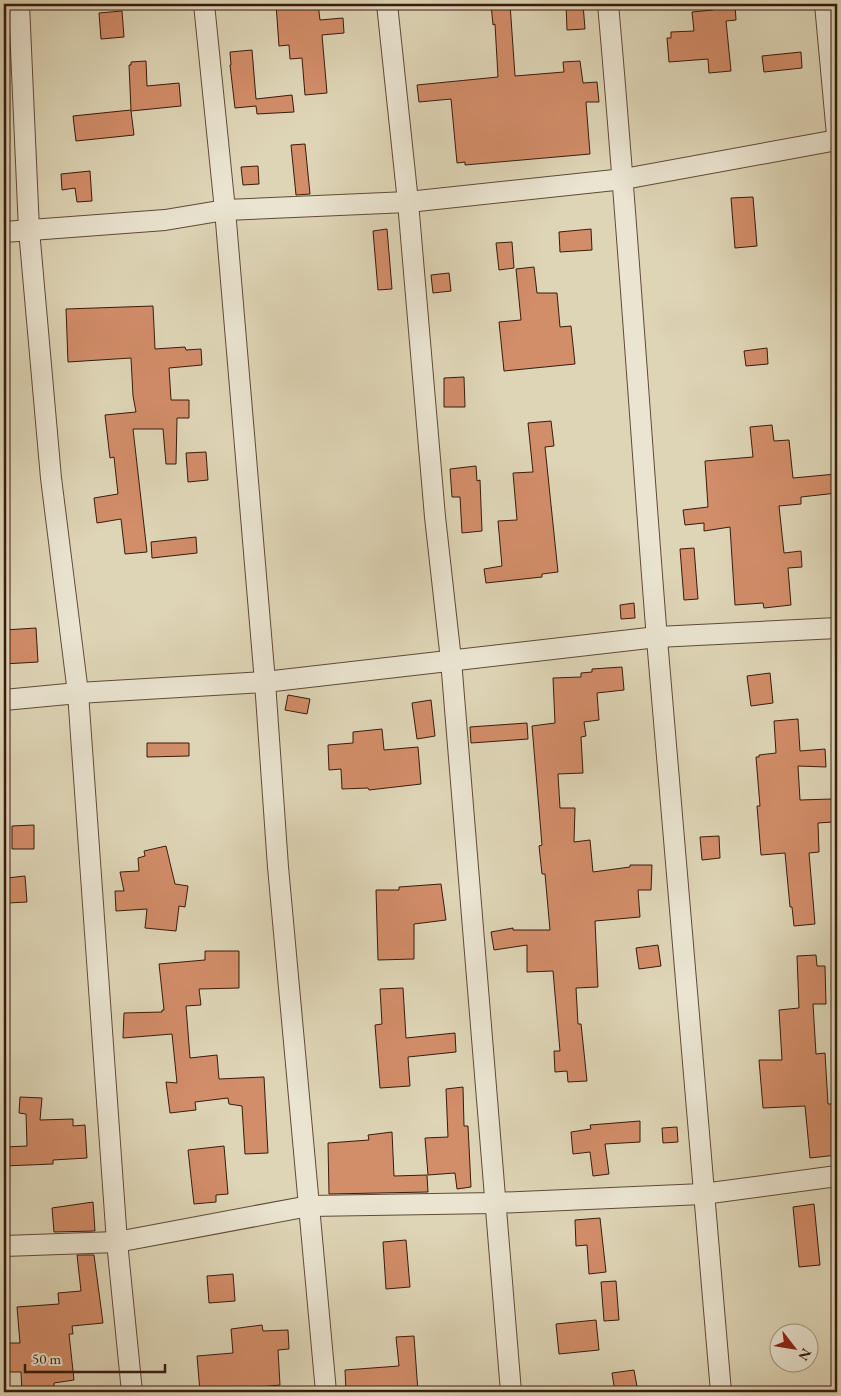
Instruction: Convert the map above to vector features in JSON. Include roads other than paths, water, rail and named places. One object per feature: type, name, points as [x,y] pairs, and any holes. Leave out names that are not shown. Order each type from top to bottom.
[{"type":"street","points":[[19,4],[29,230],[51,478],[78,693],[118,1242],[132,1392]]},
{"type":"street","points":[[204,4],[225,210],[265,682],[278,867],[326,1392]]},
{"type":"street","points":[[387,4],[408,202],[435,517],[451,660],[511,1392]]},
{"type":"street","points":[[608,4],[624,179],[657,637],[702,1194],[721,1392]]},
{"type":"street","points":[[825,4],[837,135]]},
{"type":"street","points":[[4,232],[165,220],[225,210],[408,202],[624,179],[837,140]]},
{"type":"street","points":[[4,700],[78,693],[265,682],[657,637],[837,628]]},
{"type":"street","points":[[4,1246],[118,1242],[310,1206],[495,1203],[702,1194],[837,1176]]}]
